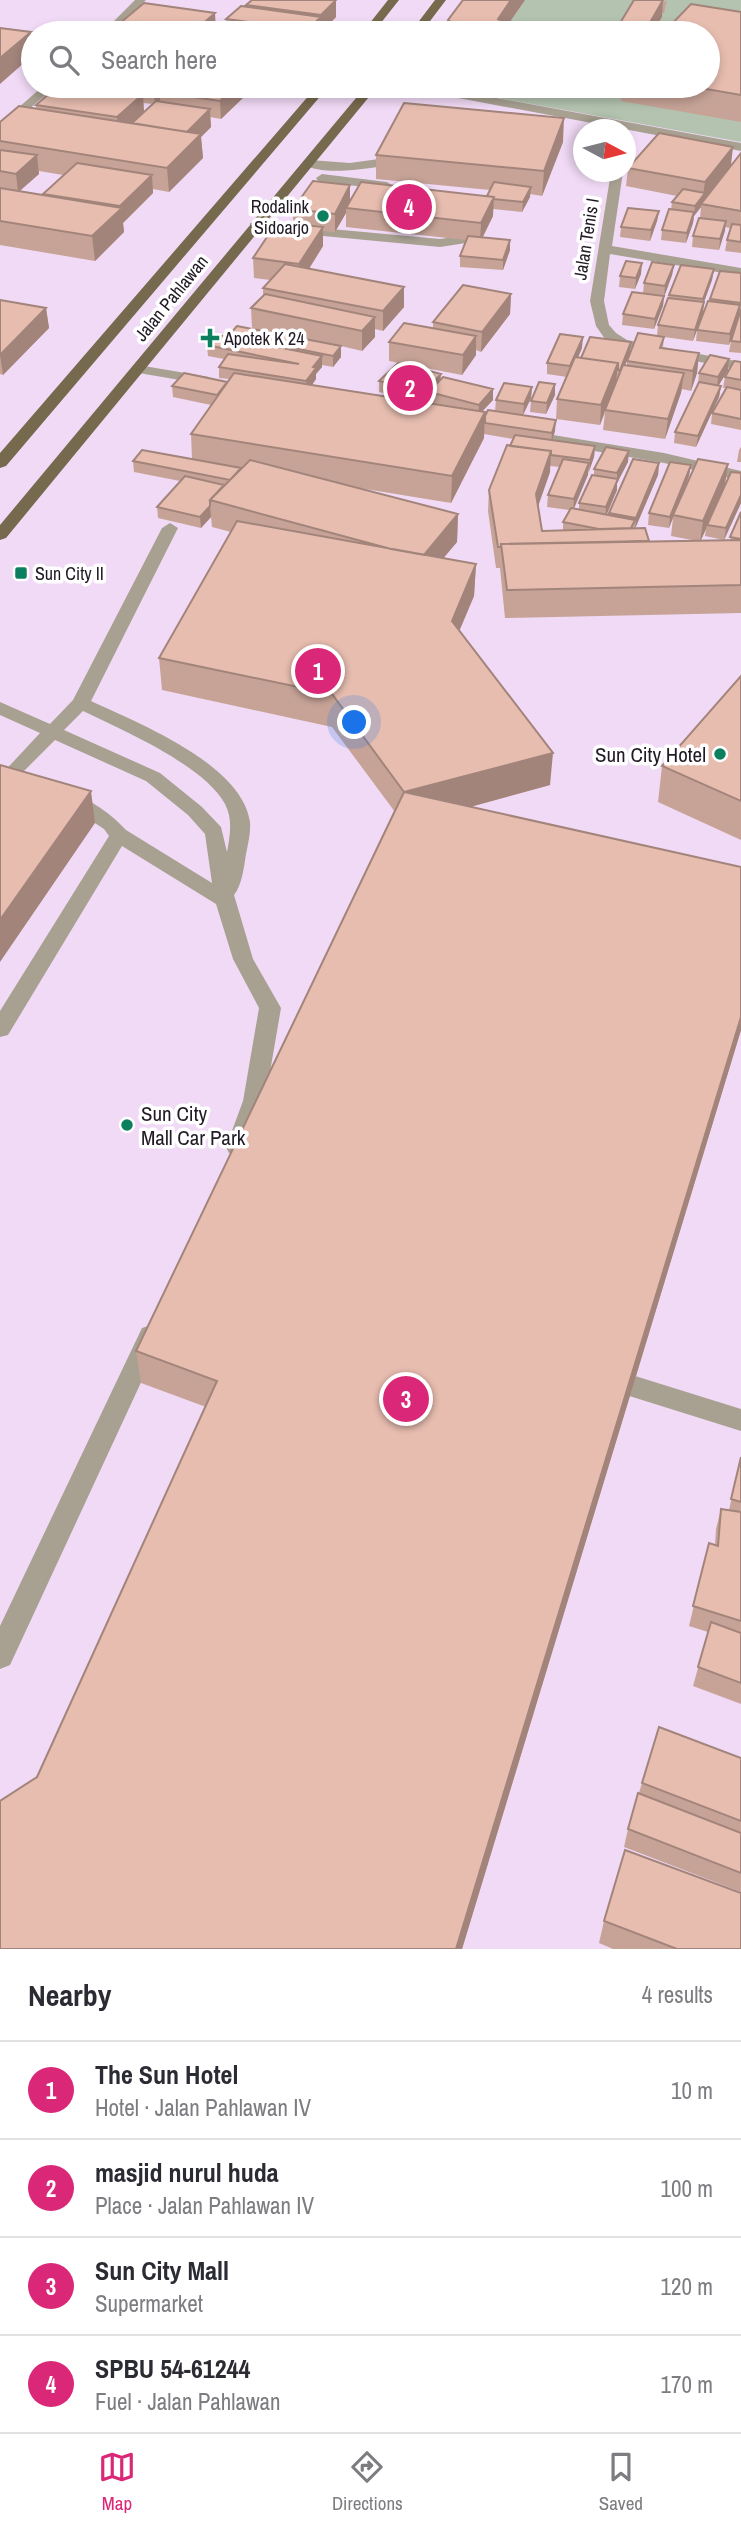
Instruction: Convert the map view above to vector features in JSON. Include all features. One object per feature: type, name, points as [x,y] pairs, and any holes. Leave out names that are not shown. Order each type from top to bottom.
[{"type":"main road","points":[[377,21],[394,0]]},
{"type":"main road","points":[[425,21],[442,0]]},
{"type":"main road","name":"Jalan Pahlawan","points":[[0,463],[312,98]]},
{"type":"main road","name":"Jalan Pahlawan","points":[[0,535],[362,98]]},
{"type":"street","points":[[119,21],[141,0]]},
{"type":"street","points":[[0,130],[36,98]]},
{"type":"street","points":[[472,98],[580,119]]},
{"type":"street","points":[[636,130],[741,148]]},
{"type":"street","points":[[304,169],[384,162],[396,138]]},
{"type":"street","points":[[304,169],[403,188]]},
{"type":"street","name":"Jalan Tenis I","points":[[615,182],[598,275],[596,303],[603,329],[610,338],[623,343],[741,366]]},
{"type":"street","points":[[255,226],[440,243],[461,240]]},
{"type":"street","points":[[605,249],[741,272]]},
{"type":"street","points":[[138,369],[231,385]]},
{"type":"street","points":[[553,440],[664,458],[741,476]]},
{"type":"street","points":[[170,528],[81,703],[55,731],[4,774],[73,800],[111,825],[119,835],[225,900]]},
{"type":"street","points":[[81,703],[174,750],[202,769],[226,791],[240,819],[237,851],[225,900]]},
{"type":"street","points":[[0,708],[153,777],[195,811],[214,832],[225,900],[243,959],[270,1008],[254,1101],[226,1173]]},
{"type":"street","points":[[0,1028],[119,835]]},
{"type":"street","points":[[0,1656],[62,1518],[163,1309]]},
{"type":"street","points":[[632,1386],[741,1420]]},
{"type":"green space","points":[[473,0],[741,0],[741,142],[636,123],[636,119],[614,119],[498,98],[720,98],[720,21],[456,21]]},
{"type":"building","points":[[252,0],[336,0],[321,15],[246,5]]},
{"type":"building","points":[[463,0],[511,0],[498,19],[502,21],[448,20]]},
{"type":"building","points":[[634,0],[663,0],[651,21],[621,21]]},
{"type":"building","points":[[144,3],[215,13],[206,21],[123,21]]},
{"type":"building","points":[[691,4],[741,12],[741,95],[720,91],[720,21],[675,21]]},
{"type":"building","points":[[241,6],[321,17],[317,21],[226,19]]},
{"type":"building","points":[[0,28],[21,31],[21,40],[0,58]]},
{"type":"building","points":[[44,98],[138,98],[117,117],[36,105]]},
{"type":"building","points":[[200,98],[223,98],[220,101]]},
{"type":"building","points":[[156,101],[210,109],[187,132],[132,123]]},
{"type":"building","points":[[404,103],[564,118],[544,171],[376,155]]},
{"type":"building","points":[[19,106],[201,134],[167,168],[0,141],[0,122]]},
{"type":"building","points":[[659,133],[733,147],[705,182],[636,169],[636,159]]},
{"type":"building","points":[[0,150],[37,155],[16,174],[0,171]]},
{"type":"building","points":[[741,153],[741,211],[701,204]]},
{"type":"building","points":[[77,163],[152,175],[120,206],[43,194]]},
{"type":"building","points":[[313,181],[350,185],[335,214],[293,209]]},
{"type":"building","points":[[361,182],[494,197],[481,223],[346,208]]},
{"type":"building","points":[[494,182],[531,187],[523,202],[493,199],[494,197],[487,196]]},
{"type":"building","points":[[0,188],[122,208],[92,236],[0,221]]},
{"type":"building","points":[[683,189],[705,193],[695,206],[672,202]]},
{"type":"building","points":[[628,208],[659,211],[651,230],[621,227]]},
{"type":"building","points":[[669,209],[694,212],[687,233],[662,230]]},
{"type":"building","points":[[699,218],[726,221],[720,239],[693,236]]},
{"type":"building","points":[[277,222],[323,227],[299,264],[253,258]]},
{"type":"building","points":[[732,224],[741,225],[741,242],[727,240]]},
{"type":"building","points":[[468,236],[510,240],[503,260],[460,256]]},
{"type":"building","points":[[626,261],[642,263],[636,278],[620,276]]},
{"type":"building","points":[[652,262],[674,265],[665,286],[644,283]]},
{"type":"building","points":[[285,264],[404,287],[383,311],[263,288]]},
{"type":"building","points":[[681,265],[714,269],[703,299],[669,295]]},
{"type":"building","points":[[720,271],[741,273],[741,303],[710,299]]},
{"type":"building","points":[[463,285],[511,294],[482,332],[433,322]]},
{"type":"building","points":[[632,292],[664,296],[655,319],[623,314]]},
{"type":"building","points":[[265,294],[375,317],[362,331],[251,308]]},
{"type":"building","points":[[668,298],[704,302],[695,330],[658,325]]},
{"type":"building","points":[[0,300],[46,308],[0,355]]},
{"type":"building","points":[[708,301],[740,305],[730,334],[697,330]]},
{"type":"building","points":[[741,309],[741,342],[731,341]]},
{"type":"building","points":[[404,323],[476,336],[463,355],[389,342]]},
{"type":"building","points":[[237,326],[341,346],[333,356],[229,335]]},
{"type":"building","points":[[638,333],[664,337],[660,348],[699,353],[693,371],[627,361]]},
{"type":"building","points":[[560,334],[583,337],[570,366],[547,363]]},
{"type":"building","points":[[218,335],[322,356],[306,381],[219,367],[228,354],[299,364],[207,345]]},
{"type":"building","points":[[590,337],[631,342],[620,370],[618,363],[581,358]]},
{"type":"building","points":[[710,355],[729,359],[718,377],[699,373]]},
{"type":"building","points":[[575,357],[618,363],[601,405],[557,399]]},
{"type":"building","points":[[734,361],[741,362],[741,380],[725,377]]},
{"type":"building","points":[[398,363],[441,374],[424,392],[379,381]]},
{"type":"building","points":[[623,365],[684,373],[668,419],[605,410]]},
{"type":"building","points":[[184,373],[227,382],[217,395],[172,386]]},
{"type":"building","points":[[234,373],[485,412],[452,476],[191,434]]},
{"type":"building","points":[[443,377],[493,389],[479,405],[429,392]]},
{"type":"building","points":[[539,382],[555,384],[547,403],[531,401]]},
{"type":"building","points":[[699,382],[721,386],[698,436],[675,432]]},
{"type":"building","points":[[504,383],[532,387],[524,404],[496,400]]},
{"type":"building","points":[[727,387],[741,390],[741,419],[712,413]]},
{"type":"building","points":[[488,410],[556,420],[552,433],[485,423]]},
{"type":"building","points":[[515,435],[595,446],[590,460],[551,455],[551,451],[510,446]]},
{"type":"building","points":[[507,445],[551,451],[536,494],[542,531],[645,528],[649,541],[501,544],[501,547],[498,547],[489,490]]},
{"type":"building","points":[[606,447],[629,451],[617,473],[594,469]]},
{"type":"building","points":[[142,450],[241,468],[230,480],[133,461]]},
{"type":"building","points":[[563,459],[589,463],[574,499],[548,495]]},
{"type":"building","points":[[633,459],[659,463],[636,518],[609,513]]},
{"type":"building","points":[[698,459],[728,464],[703,521],[673,515]]},
{"type":"building","points":[[250,460],[458,514],[424,555],[391,549],[210,500]]},
{"type":"building","points":[[670,462],[691,465],[670,517],[649,513]]},
{"type":"building","points":[[731,472],[741,473],[741,495],[726,528],[707,525]]},
{"type":"building","points":[[592,475],[618,479],[606,507],[579,503]]},
{"type":"building","points":[[185,476],[224,485],[210,500],[210,506],[200,517],[157,507]]},
{"type":"building","points":[[571,508],[635,520],[631,528],[599,529],[563,522]]},
{"type":"building","points":[[741,512],[741,539],[730,537]]},
{"type":"building","points":[[237,521],[476,564],[452,621],[553,753],[404,792],[332,694],[159,658]]},
{"type":"building","points":[[741,540],[741,585],[507,590],[501,544]]},
{"type":"building","points":[[741,676],[741,801],[662,766]]},
{"type":"building","points":[[0,765],[91,791],[0,920]]},
{"type":"building","points":[[404,792],[741,867],[741,1017],[456,1949],[0,1949],[0,1801],[37,1777],[217,1381],[136,1351]]},
{"type":"building","points":[[741,1457],[741,1502],[731,1499]]},
{"type":"building","points":[[721,1509],[741,1512],[741,1621],[693,1606],[709,1543],[718,1546]]},
{"type":"building","points":[[711,1622],[741,1633],[741,1683],[698,1667]]},
{"type":"building","points":[[659,1727],[741,1758],[741,1821],[642,1783]]},
{"type":"building","points":[[638,1793],[741,1833],[741,1873],[628,1829]]},
{"type":"building","points":[[625,1850],[741,1893],[741,1949],[677,1949],[604,1921]]},
{"type":"place","name":"SPBU 54-61244","points":[[409,207]]},
{"type":"place","name":"Rodalink Sidoarjo","points":[[323,216]]},
{"type":"place","name":"Apotek K 24","points":[[210,338]]},
{"type":"place","name":"masjid nurul huda","points":[[410,388]]},
{"type":"place","name":"Sun City II","points":[[21,573]]},
{"type":"place","name":"The Sun Hotel","points":[[318,671]]},
{"type":"place","name":"Sun City Hotel","points":[[720,754]]},
{"type":"place","name":"Sun City Mall Car Park","points":[[127,1125]]},
{"type":"place","name":"Sun City Mall","points":[[406,1399]]}]
